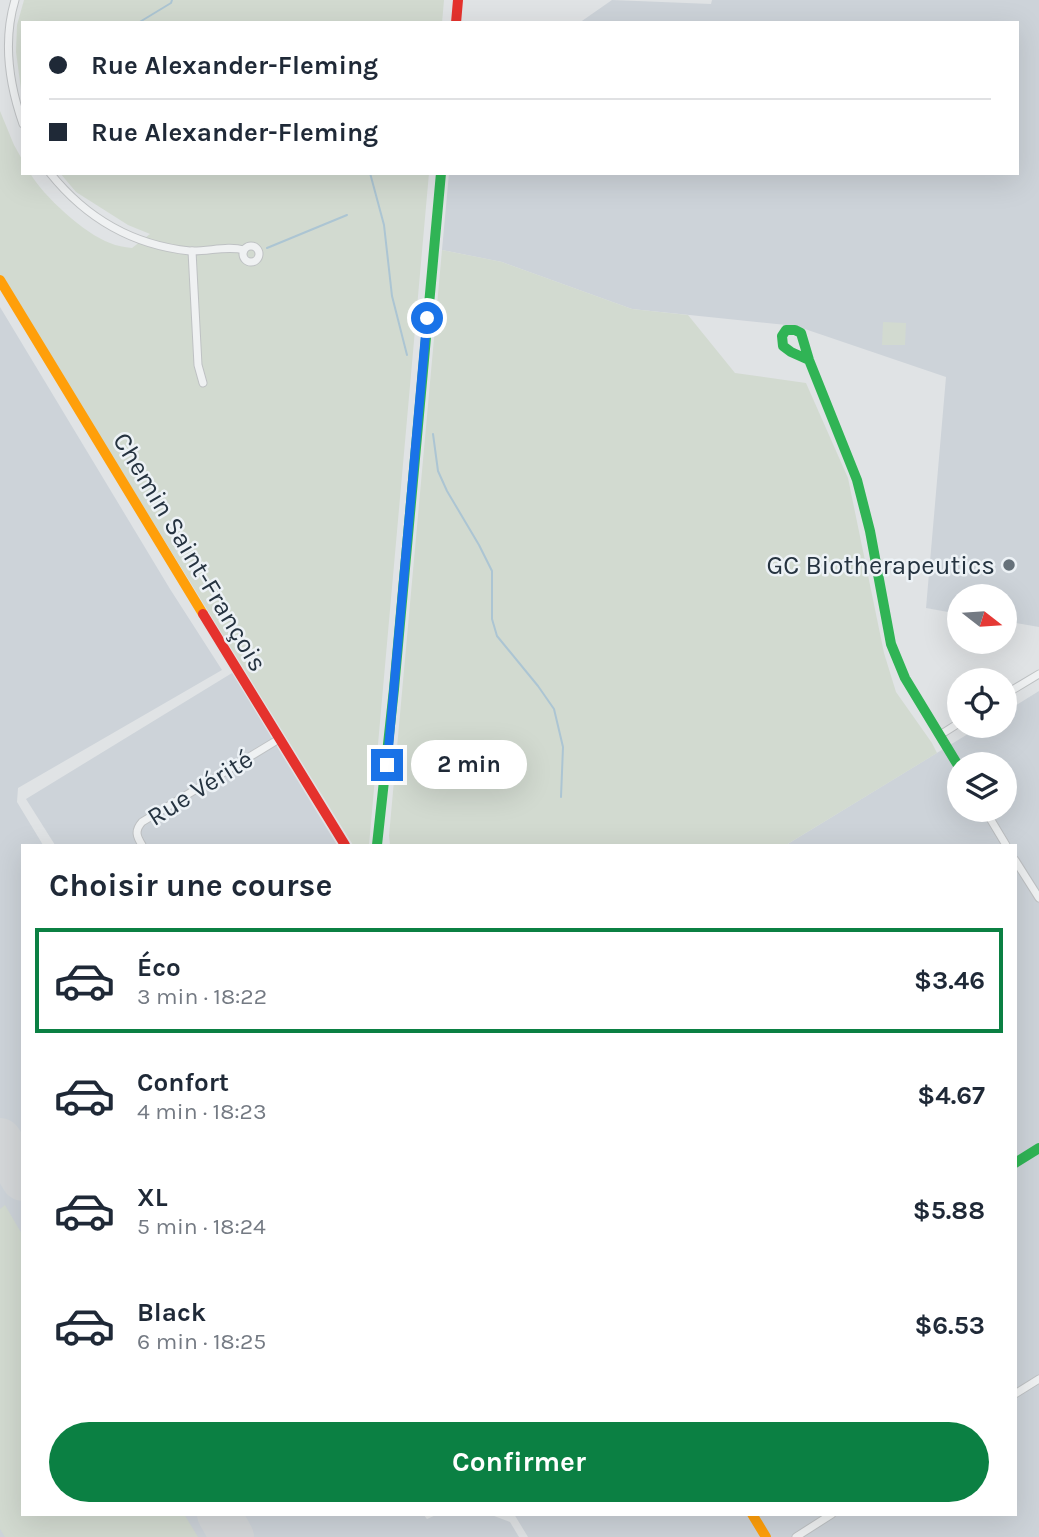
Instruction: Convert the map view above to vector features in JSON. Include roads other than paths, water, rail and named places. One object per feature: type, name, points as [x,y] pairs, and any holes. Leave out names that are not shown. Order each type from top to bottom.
[{"type":"street","points":[[15,0],[8,36],[15,96],[21,117]]},
{"type":"street","points":[[456,21],[458,0]]},
{"type":"street","points":[[52,175],[78,204],[108,225],[148,242],[192,251],[235,248],[244,250]]},
{"type":"street","points":[[377,844],[382,817],[441,175]]},
{"type":"street","points":[[192,251],[198,365],[203,383]]},
{"type":"street","name":"Chemin Saint-François","points":[[0,280],[344,844]]},
{"type":"street","points":[[809,360],[783,346],[781,342],[786,330],[801,333],[809,360],[857,480],[894,653],[905,678],[950,752]]},
{"type":"street","points":[[1017,687],[1039,674]]},
{"type":"street","points":[[940,735],[947,731]]},
{"type":"street","name":"Rue Vérité","points":[[141,844],[136,831],[142,822],[279,739]]},
{"type":"street","points":[[382,817],[383,844]]},
{"type":"street","points":[[992,822],[1005,844]]},
{"type":"street","points":[[1017,863],[1039,898]]},
{"type":"street","points":[[1017,1162],[1039,1148]]},
{"type":"street","points":[[1017,1393],[1039,1379]]},
{"type":"street","points":[[753,1516],[766,1537]]},
{"type":"street","points":[[796,1537],[829,1516]]},
{"type":"waterway","points":[[141,21],[172,0]]},
{"type":"waterway","points":[[371,175],[384,225],[392,296],[407,355]]},
{"type":"waterway","points":[[267,248],[347,215]]},
{"type":"waterway","points":[[433,434],[438,471],[492,571],[492,619],[497,636],[554,709],[563,747],[561,797]]},
{"type":"place","name":"GC Biotherapeutics","points":[[1009,565]]}]
